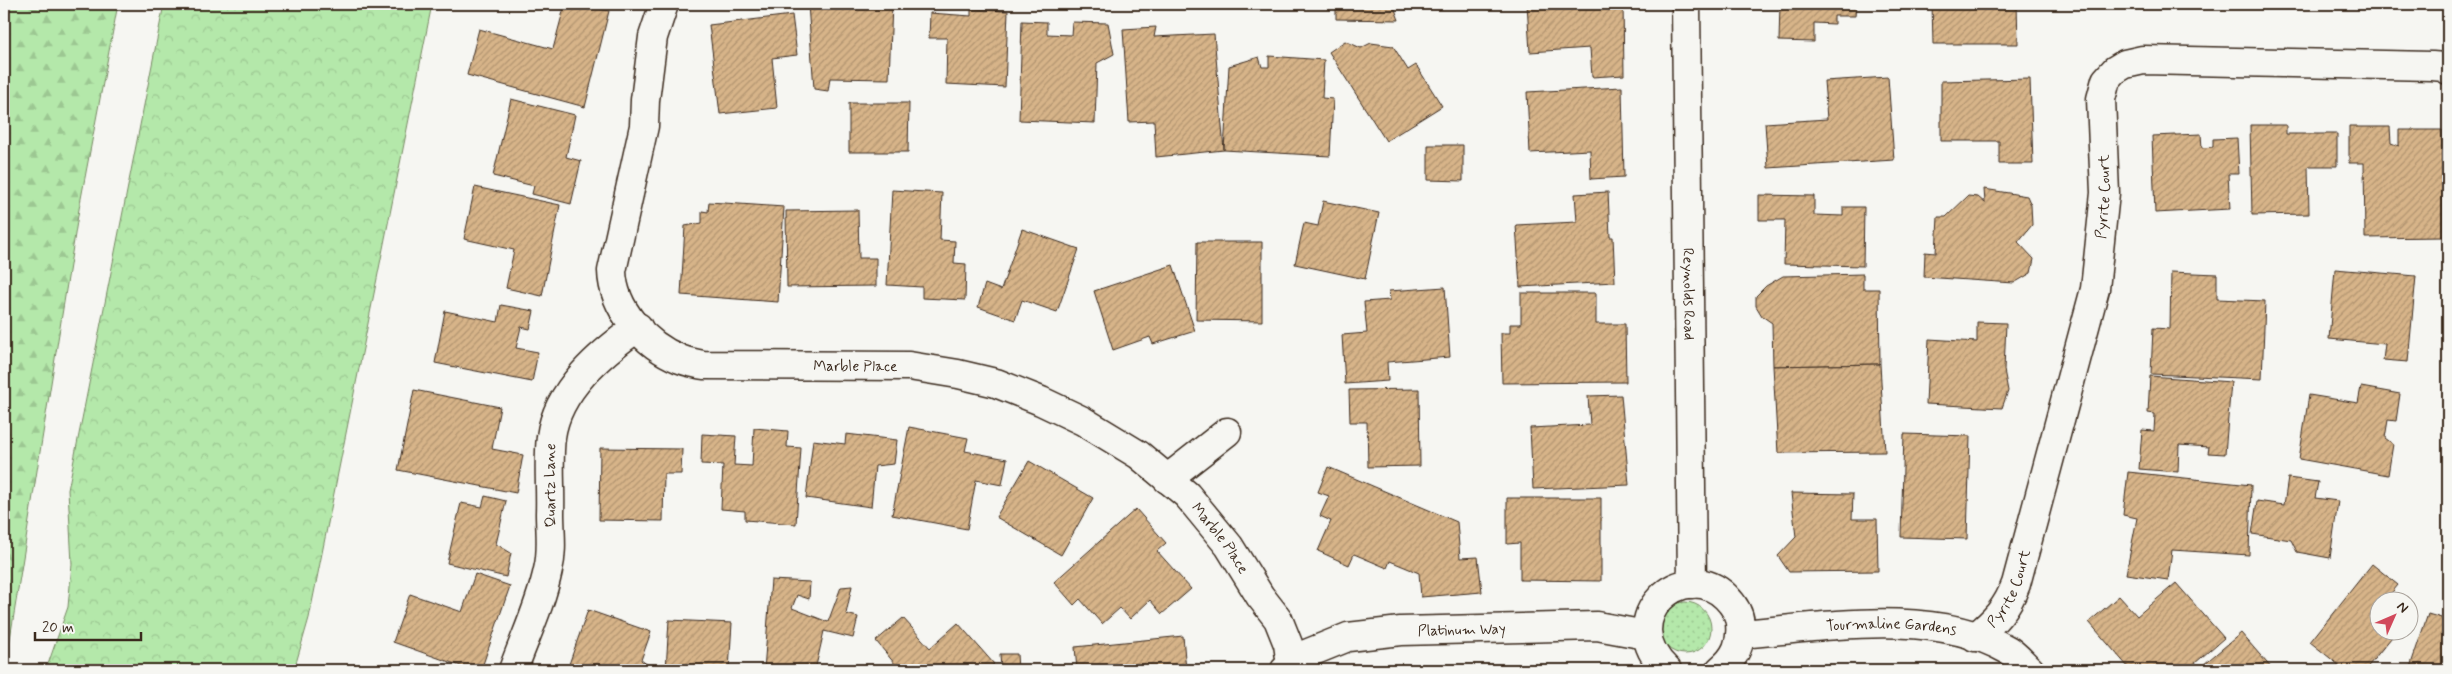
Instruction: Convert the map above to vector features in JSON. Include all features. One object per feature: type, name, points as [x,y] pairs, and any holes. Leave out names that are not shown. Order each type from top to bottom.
[{"type":"street","name":"Marble Place","points":[[664,4],[653,37],[645,100],[644,126],[612,271],[613,286],[628,318],[652,342],[680,360],[703,365],[908,366],[958,374],[996,384],[1041,400],[1091,425],[1139,455],[1187,495],[1228,546],[1260,596],[1278,619],[1288,644],[1288,668]]},
{"type":"street","name":"Reynolds Road","points":[[1686,4],[1692,584]]},
{"type":"street","name":"Pyrite Court","points":[[1975,637],[1996,620],[2008,604],[2016,584],[2095,289],[2105,193],[2101,99],[2106,80],[2114,70],[2124,64],[2143,60],[2432,66],[2444,67],[2448,70]]},
{"type":"street","name":"Quartz Lane","points":[[514,670],[548,570],[552,541],[550,522],[551,437],[556,416],[575,385],[596,360],[638,327]]},
{"type":"street","points":[[1167,479],[1227,432]]},
{"type":"street","points":[[1667,670],[1657,660],[1650,648],[1646,635],[1651,613],[1664,594],[1677,587],[1692,584],[1708,586],[1722,593],[1733,604],[1740,618],[1741,634],[1738,648],[1732,660],[1720,670]]},
{"type":"street","name":"Tourmaline Gardens","points":[[1741,634],[1892,622],[1957,629],[2008,650],[2030,670]]},
{"type":"street","name":"Platinum Way","points":[[1288,668],[1301,656],[1348,637],[1401,630],[1597,626],[1646,635]]},
{"type":"green space","points":[[4,4],[118,4],[79,209],[5,670]]},
{"type":"green space","points":[[164,4],[432,4],[309,618],[294,670],[46,670],[68,607],[72,564],[68,490]]},
{"type":"green space","points":[[1685,602],[1695,604],[1703,610],[1709,618],[1711,628],[1709,638],[1703,646],[1695,652],[1685,654],[1675,652],[1667,646],[1661,638],[1659,628],[1661,618],[1667,610],[1675,604]]},
{"type":"building","points":[[565,4],[582,4],[609,11],[585,107],[467,75],[479,29],[553,49]]},
{"type":"building","points":[[808,4],[892,4],[889,79],[830,78],[828,91],[814,89]]},
{"type":"building","points":[[1336,4],[1393,4],[1399,20],[1336,19]]},
{"type":"building","points":[[1527,4],[1623,4],[1624,75],[1592,77],[1590,48],[1530,52]]},
{"type":"building","points":[[1780,4],[1856,4],[1855,16],[1834,16],[1834,24],[1814,23],[1814,42],[1779,41]]},
{"type":"building","points":[[1932,4],[2017,4],[2018,44],[1933,44]]},
{"type":"building","points":[[971,9],[1008,11],[1005,87],[946,84],[947,38],[929,38],[930,13],[971,16]]},
{"type":"building","points":[[792,15],[797,55],[772,58],[777,108],[720,114],[709,25]]},
{"type":"building","points":[[1022,21],[1047,22],[1047,34],[1071,35],[1072,22],[1108,23],[1114,54],[1097,63],[1095,123],[1019,120]]},
{"type":"building","points":[[1156,27],[1154,37],[1214,34],[1224,150],[1156,157],[1154,121],[1129,122],[1123,29]]},
{"type":"building","points":[[1345,41],[1361,48],[1371,43],[1393,46],[1408,70],[1416,65],[1442,106],[1386,141],[1329,52]]},
{"type":"building","points":[[1269,56],[1324,60],[1322,98],[1333,99],[1330,156],[1224,150],[1229,66],[1259,57],[1262,67],[1269,67]]},
{"type":"building","points":[[1888,77],[1894,160],[1768,168],[1765,123],[1827,119],[1824,81]]},
{"type":"building","points":[[2030,79],[2033,164],[1999,164],[1999,141],[1941,141],[1941,81]]},
{"type":"building","points":[[1622,87],[1624,177],[1591,179],[1590,150],[1530,153],[1527,92]]},
{"type":"building","points":[[511,99],[575,115],[566,157],[581,161],[571,204],[532,194],[534,186],[493,176]]},
{"type":"building","points":[[849,103],[909,103],[908,152],[849,152]]},
{"type":"building","points":[[2250,125],[2286,125],[2286,134],[2337,134],[2337,166],[2308,166],[2309,214],[2252,215]]},
{"type":"building","points":[[2349,127],[2390,127],[2391,143],[2399,146],[2399,130],[2442,130],[2443,237],[2365,238],[2364,163],[2349,163]]},
{"type":"building","points":[[2201,134],[2202,148],[2213,147],[2213,139],[2237,138],[2239,174],[2228,174],[2230,209],[2155,213],[2152,136]]},
{"type":"building","points":[[1428,145],[1463,145],[1463,181],[1428,180]]},
{"type":"building","points":[[475,187],[560,205],[542,296],[506,288],[514,250],[464,239]]},
{"type":"building","points":[[1984,189],[2027,196],[2031,205],[2032,225],[2018,242],[2034,259],[2031,273],[2014,283],[1924,277],[1925,252],[1936,253],[1938,217],[1946,217],[1968,196],[1978,197],[1985,203]]},
{"type":"building","points":[[892,190],[942,193],[940,240],[955,241],[954,263],[966,264],[965,300],[922,298],[922,287],[887,285]]},
{"type":"building","points":[[1608,192],[1615,282],[1520,287],[1516,225],[1577,222],[1575,194]]},
{"type":"building","points":[[1759,195],[1814,196],[1814,215],[1843,216],[1843,207],[1864,207],[1863,266],[1784,264],[1785,220],[1759,220]]},
{"type":"building","points":[[1323,201],[1379,213],[1365,279],[1295,264],[1304,223],[1318,226]]},
{"type":"building","points":[[709,202],[784,207],[778,302],[681,295],[685,226],[702,223],[702,211],[708,212]]},
{"type":"building","points":[[858,210],[859,258],[876,258],[876,286],[787,287],[786,211]]},
{"type":"building","points":[[1022,229],[1079,249],[1057,312],[1022,300],[1015,320],[978,307],[985,284],[1001,290]]},
{"type":"building","points":[[1197,242],[1262,242],[1262,321],[1196,320]]},
{"type":"building","points":[[1173,265],[1195,331],[1153,344],[1150,337],[1113,350],[1094,291]]},
{"type":"building","points":[[2335,269],[2416,276],[2408,362],[2383,360],[2385,344],[2329,339]]},
{"type":"building","points":[[2171,272],[2217,274],[2217,299],[2265,301],[2262,379],[2151,374],[2153,328],[2170,329]]},
{"type":"building","points":[[1863,274],[1863,289],[1879,289],[1880,364],[1773,366],[1772,323],[1762,316],[1756,306],[1756,296],[1766,286],[1783,276]]},
{"type":"building","points":[[1445,287],[1450,357],[1387,362],[1388,381],[1345,384],[1342,335],[1367,333],[1364,302],[1390,300],[1389,291]]},
{"type":"building","points":[[1521,293],[1596,293],[1596,324],[1625,324],[1626,382],[1502,383],[1501,333],[1510,333],[1510,324],[1521,324]]},
{"type":"building","points":[[501,305],[534,311],[530,329],[521,327],[516,348],[538,352],[532,382],[435,363],[445,311],[498,322]]},
{"type":"building","points":[[1977,322],[2006,323],[2004,370],[2008,391],[2002,408],[1926,404],[1929,339],[1977,342]]},
{"type":"building","points":[[1880,364],[1885,452],[1778,453],[1773,366]]},
{"type":"building","points":[[2150,376],[2231,382],[2225,454],[2208,453],[2209,447],[2179,445],[2178,472],[2139,469],[2142,430],[2154,431],[2155,414],[2148,413]]},
{"type":"building","points":[[2361,387],[2400,394],[2396,421],[2388,420],[2385,438],[2393,444],[2388,475],[2299,459],[2309,395],[2358,403]]},
{"type":"building","points":[[1419,389],[1420,466],[1368,467],[1367,422],[1350,422],[1349,390]]},
{"type":"building","points":[[414,390],[500,407],[492,449],[523,455],[516,493],[398,470]]},
{"type":"building","points":[[1621,395],[1629,485],[1533,489],[1530,428],[1590,425],[1588,396]]},
{"type":"building","points":[[909,427],[968,438],[965,451],[1007,459],[1002,485],[976,480],[967,529],[892,515]]},
{"type":"building","points":[[754,428],[788,431],[787,447],[801,448],[796,524],[745,520],[745,511],[721,509],[723,465],[701,464],[702,434],[736,436],[734,465],[752,466]]},
{"type":"building","points":[[846,434],[897,440],[894,464],[875,466],[871,507],[806,498],[813,440],[845,444]]},
{"type":"building","points":[[1904,434],[1970,436],[1967,539],[1901,537]]},
{"type":"building","points":[[600,448],[682,449],[681,474],[664,474],[663,521],[599,520]]},
{"type":"building","points":[[1029,461],[1093,498],[1061,555],[996,517]]},
{"type":"building","points":[[1328,467],[1457,522],[1460,558],[1478,557],[1482,592],[1421,597],[1419,573],[1390,561],[1387,568],[1354,554],[1349,565],[1318,551],[1331,521],[1320,516],[1329,496],[1318,492]]},
{"type":"building","points":[[2128,472],[2251,485],[2249,555],[2172,550],[2168,580],[2126,574],[2137,518],[2123,515]]},
{"type":"building","points":[[2288,478],[2318,482],[2315,498],[2338,501],[2330,558],[2297,552],[2291,540],[2252,534],[2257,501],[2284,505]]},
{"type":"building","points":[[1791,493],[1853,494],[1852,519],[1877,519],[1878,571],[1789,572],[1778,556],[1796,537]]},
{"type":"building","points":[[485,496],[506,501],[496,544],[511,553],[506,577],[447,563],[461,503],[482,507]]},
{"type":"building","points":[[1507,498],[1601,498],[1601,581],[1520,580],[1520,543],[1507,544]]},
{"type":"building","points":[[1136,509],[1166,543],[1157,551],[1191,589],[1162,614],[1150,600],[1130,619],[1120,608],[1102,624],[1080,599],[1074,605],[1054,582]]},
{"type":"building","points":[[2372,564],[2398,585],[2392,592],[2370,592],[2370,642],[2388,642],[2365,670],[2345,670],[2310,642]]},
{"type":"building","points":[[475,574],[510,586],[481,670],[472,670],[393,642],[410,594],[462,612]]},
{"type":"building","points":[[771,580],[810,582],[809,599],[797,595],[792,608],[828,622],[841,587],[852,586],[846,614],[858,617],[853,638],[824,631],[816,666],[824,670],[764,670]]},
{"type":"building","points":[[2176,583],[2224,638],[2187,670],[2123,670],[2128,667],[2089,622],[2119,596],[2137,616]]},
{"type":"building","points":[[588,610],[651,632],[641,660],[648,665],[646,670],[567,670]]},
{"type":"building","points":[[2428,614],[2448,620],[2448,670],[2409,670]]},
{"type":"building","points":[[903,618],[930,648],[958,623],[994,664],[986,670],[900,670],[876,641]]},
{"type":"building","points":[[669,620],[732,623],[729,670],[666,670]]},
{"type":"building","points":[[2241,633],[2273,670],[2197,670]]},
{"type":"building","points":[[1183,636],[1186,670],[1077,670],[1075,647]]},
{"type":"building","points":[[1000,654],[1017,654],[1018,670],[1001,670]]}]
